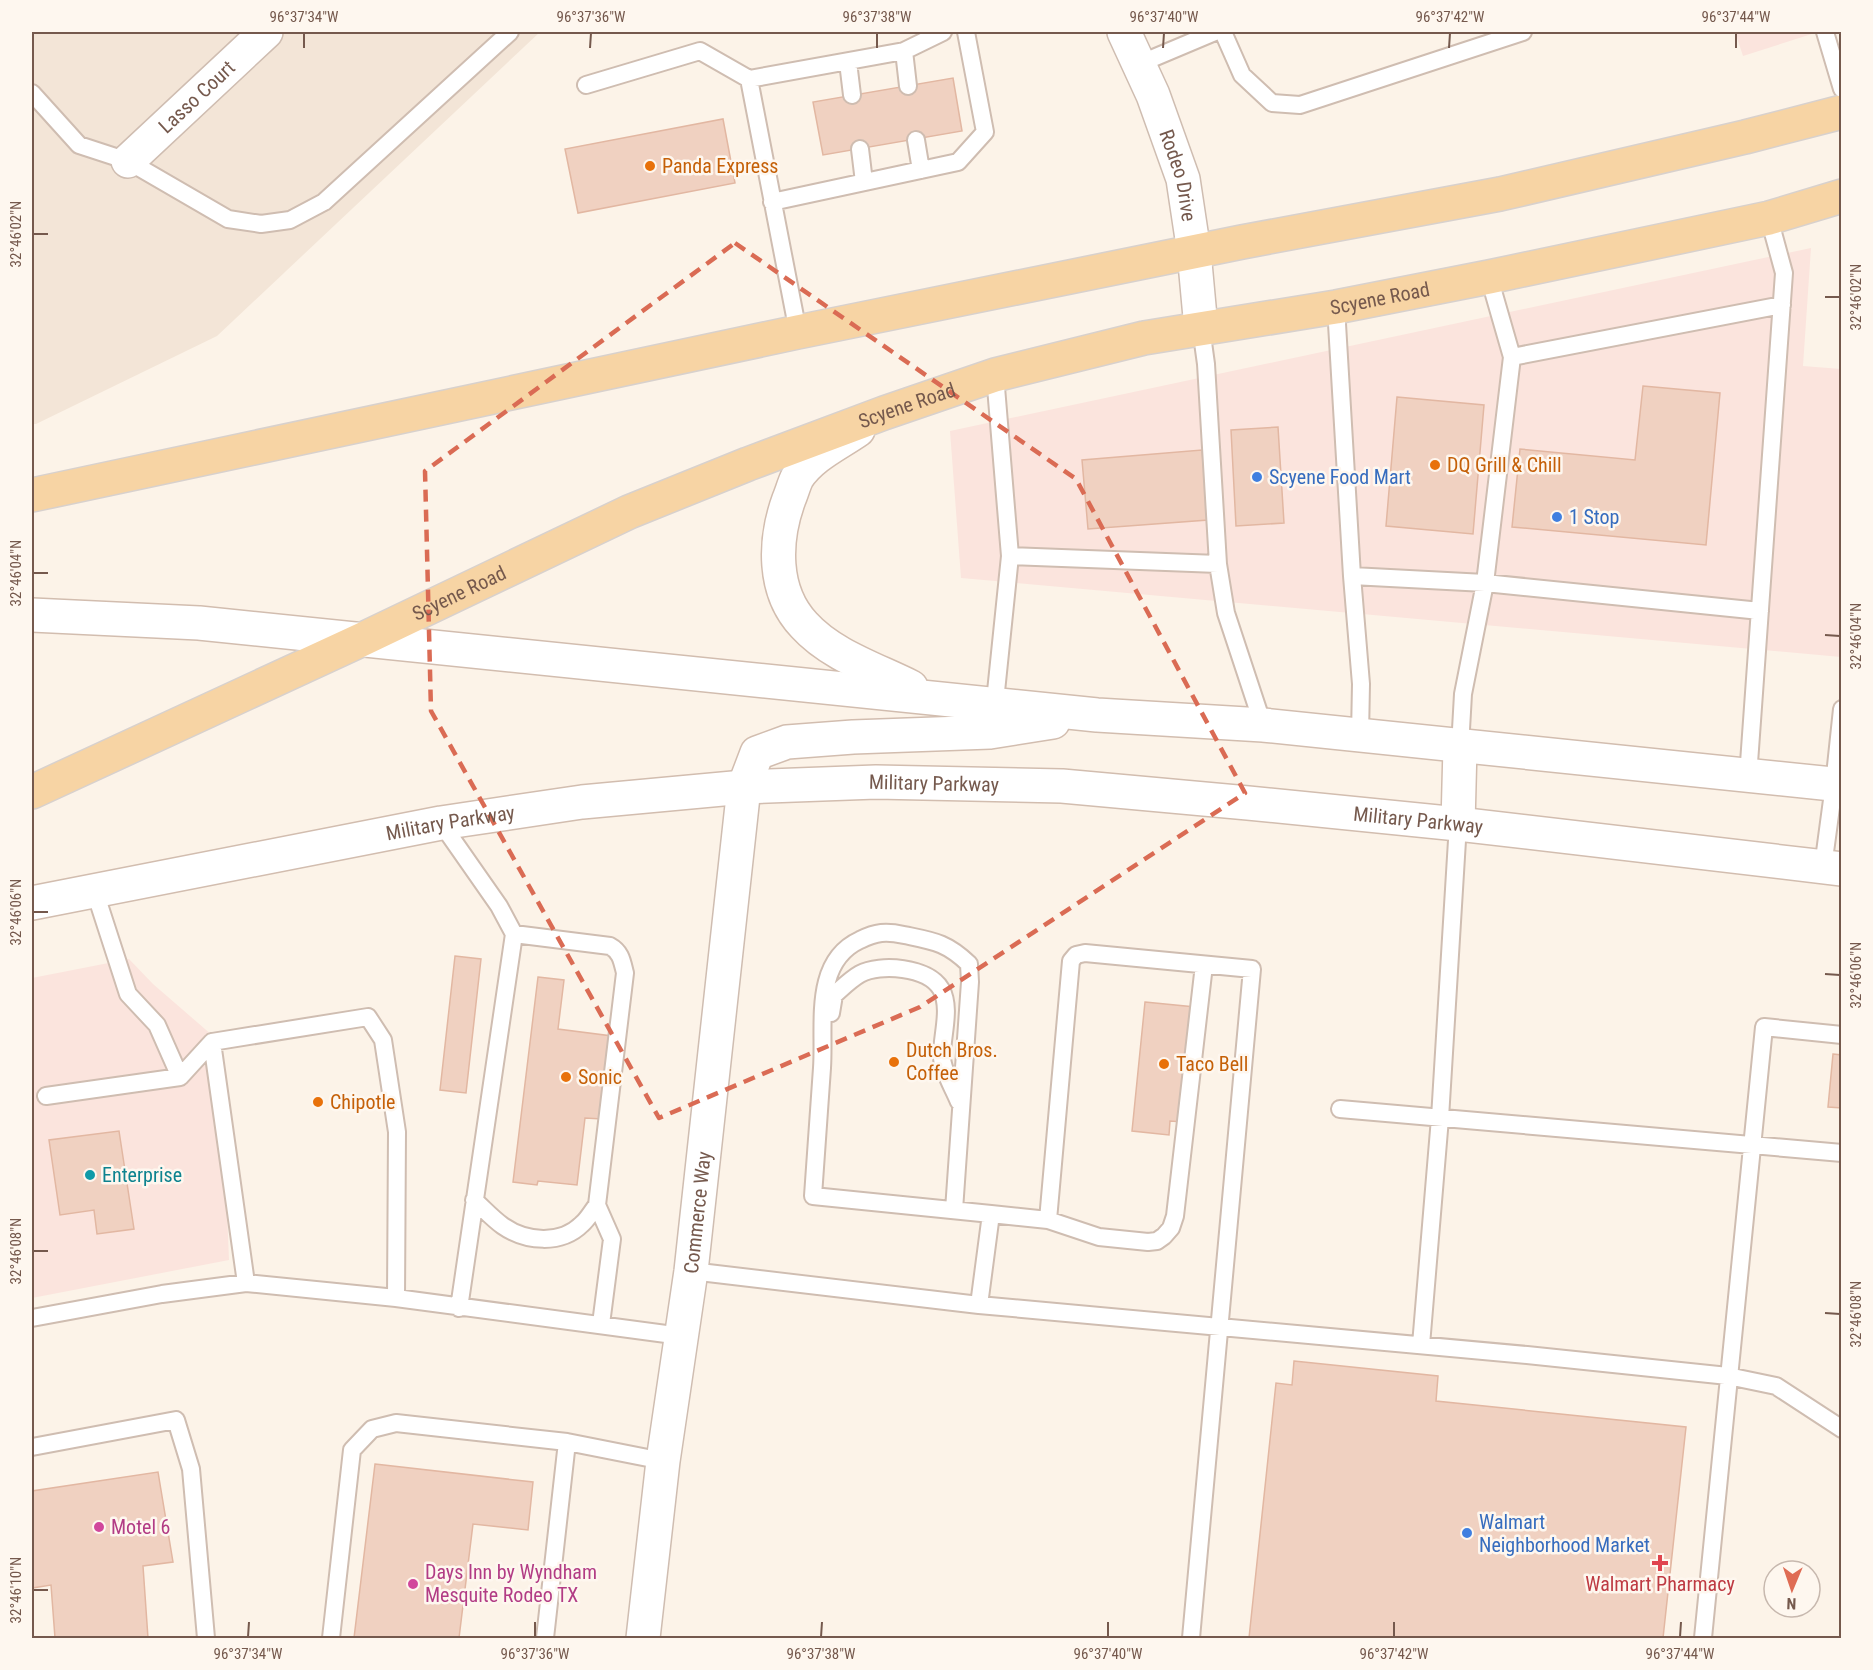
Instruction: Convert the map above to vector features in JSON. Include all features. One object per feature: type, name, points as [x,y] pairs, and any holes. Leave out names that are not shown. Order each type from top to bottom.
[{"type":"main road","name":"Lasso Court","points":[[128,162],[266,32]]},
{"type":"main road","name":"Rodeo Drive","points":[[1124,32],[1153,95],[1183,179],[1194,252],[1201,328]]},
{"type":"main road","points":[[32,495],[798,332],[1194,252],[1500,194],[1745,137],[1842,111]]},
{"type":"main road","name":"Scyene Road","points":[[32,792],[361,640],[629,512],[884,413],[995,375],[1144,339],[1336,307],[1489,277],[1768,218],[1842,196]]},
{"type":"main road","points":[[884,413],[813,460],[797,478],[783,516],[777,544],[779,575],[790,603],[803,624],[828,646],[931,697],[993,718],[1096,715],[1263,725],[1838,785]]},
{"type":"main road","points":[[32,615],[199,623],[931,697]]},
{"type":"main road","name":"Commerce Way","points":[[642,1638],[663,1461],[691,1271],[744,787],[757,753],[787,742],[852,737],[993,718]]},
{"type":"main road","points":[[1458,824],[1460,747]]},
{"type":"main road","name":"Military Parkway","points":[[32,903],[441,823],[582,802],[744,787],[876,782],[1062,786],[1458,824],[1832,868]]},
{"type":"lane","points":[[32,93],[79,145],[128,162],[228,219],[261,224],[290,220],[324,202],[510,32]]},
{"type":"lane","points":[[586,85],[700,51],[749,80],[904,51],[943,32]]},
{"type":"lane","points":[[772,202],[958,162],[986,132],[966,32]]},
{"type":"lane","points":[[1139,64],[1215,32]]},
{"type":"lane","points":[[1223,32],[1242,75],[1272,103],[1300,105],[1523,32]]},
{"type":"lane","points":[[1825,32],[1842,89]]},
{"type":"lane","points":[[904,51],[908,86]]},
{"type":"lane","points":[[848,62],[852,95]]},
{"type":"lane","points":[[749,80],[798,332]]},
{"type":"lane","points":[[916,140],[921,170]]},
{"type":"lane","points":[[860,149],[864,182]]},
{"type":"lane","points":[[1748,777],[1784,273],[1768,218]]},
{"type":"lane","points":[[1460,747],[1463,694],[1485,584],[1512,357],[1489,277]]},
{"type":"lane","points":[[1512,357],[1782,305]]},
{"type":"lane","points":[[1336,307],[1352,576],[1361,684],[1360,735]]},
{"type":"lane","points":[[1201,328],[1206,364],[1218,564],[1226,614],[1263,725]]},
{"type":"lane","points":[[993,718],[1010,556],[995,375]]},
{"type":"lane","points":[[1010,556],[1218,564]]},
{"type":"lane","points":[[1352,576],[1485,584],[1760,611]]},
{"type":"lane","points":[[1832,868],[1842,709]]},
{"type":"lane","points":[[441,823],[499,906],[514,934],[459,1308]]},
{"type":"lane","points":[[1422,1345],[1440,1118],[1458,824]]},
{"type":"lane","points":[[94,892],[128,994],[157,1024],[180,1077]]},
{"type":"lane","points":[[954,1210],[970,982],[969,964],[956,952],[933,940],[887,931],[866,936],[848,945],[829,972],[822,1006],[822,1062],[813,1196],[1048,1220],[1100,1238],[1148,1242],[1156,1241],[1172,1228],[1175,1216],[1204,965]]},
{"type":"lane","points":[[474,1200],[502,1226],[517,1234],[551,1240],[565,1236],[582,1225],[597,1205],[625,973],[621,957],[617,950],[610,946],[514,934]]},
{"type":"lane","points":[[1048,1220],[1071,961],[1076,955],[1085,953],[1252,969],[1191,1638]]},
{"type":"lane","points":[[822,1062],[834,994],[861,974],[884,969],[908,969],[928,976],[941,989],[945,1008],[942,1060],[961,1105]]},
{"type":"lane","points":[[46,1096],[180,1077],[212,1042],[369,1017],[383,1040],[398,1132],[396,1298]]},
{"type":"lane","points":[[1703,1638],[1764,1027],[1842,1035]]},
{"type":"lane","points":[[212,1042],[246,1283]]},
{"type":"lane","points":[[1340,1109],[1842,1153]]},
{"type":"lane","points":[[597,1205],[612,1239],[601,1324]]},
{"type":"lane","points":[[979,1305],[991,1214]]},
{"type":"lane","points":[[691,1271],[979,1305],[1422,1345],[1728,1376],[1776,1386],[1842,1429]]},
{"type":"lane","points":[[32,1318],[162,1294],[246,1283],[396,1298],[681,1336]]},
{"type":"lane","points":[[32,1447],[176,1420],[191,1469],[206,1638]]},
{"type":"lane","points":[[331,1638],[352,1450],[372,1429],[396,1423],[567,1442],[663,1461]]},
{"type":"lane","points":[[545,1638],[567,1442]]},
{"type":"highlighted area","points":[[735,243],[1076,479],[1245,793],[920,1007],[659,1118],[431,711],[425,471]]},
{"type":"shaded area","points":[[32,32],[540,32],[217,336],[32,424]]},
{"type":"shaded area","points":[[1735,32],[1818,32],[1743,56]]},
{"type":"shaded area","points":[[1811,248],[1803,366],[1841,369],[1841,657],[961,578],[950,431]]},
{"type":"shaded area","points":[[129,959],[153,984],[220,1042],[229,1260],[32,1298],[32,978]]},
{"type":"building","points":[[953,78],[962,131],[823,155],[813,102]]},
{"type":"building","name":"Panda Express","points":[[723,119],[735,183],[578,213],[565,149]]},
{"type":"building","points":[[1643,386],[1720,393],[1706,545],[1512,527],[1520,449],[1635,460]]},
{"type":"building","name":"DQ Grill & Chill","points":[[1397,397],[1484,405],[1473,534],[1386,526]]},
{"type":"building","name":"Scyene Food Mart","points":[[1278,427],[1284,523],[1236,526],[1231,430]]},
{"type":"building","points":[[1202,450],[1208,520],[1088,529],[1082,460]]},
{"type":"building","points":[[455,956],[481,959],[466,1093],[440,1090]]},
{"type":"building","name":"Sonic","points":[[538,977],[564,980],[558,1029],[612,1036],[602,1119],[585,1118],[577,1185],[538,1181],[537,1185],[513,1182]]},
{"type":"building","name":"Taco Bell","points":[[1145,1002],[1195,1007],[1183,1122],[1170,1121],[1169,1135],[1132,1131]]},
{"type":"building","points":[[1833,1054],[1842,1055],[1842,1108],[1828,1107]]},
{"type":"building","name":"Enterprise","points":[[119,1131],[134,1229],[97,1234],[94,1210],[60,1215],[49,1140]]},
{"type":"building","name":"Walmart Neighborhood Market","points":[[1294,1361],[1438,1376],[1436,1401],[1686,1427],[1663,1638],[1249,1638],[1276,1383],[1292,1385]]},
{"type":"building","name":"Days Inn by Wyndham Mesquite Rodeo TX","points":[[375,1464],[533,1482],[528,1530],[473,1524],[459,1638],[354,1638]]},
{"type":"building","name":"Motel 6","points":[[158,1472],[173,1562],[143,1566],[148,1638],[55,1638],[51,1585],[32,1588],[32,1491]]},
{"type":"place","name":"Panda Express","points":[[650,166]]},
{"type":"place","name":"DQ Grill & Chill","points":[[1435,465]]},
{"type":"place","name":"Scyene Food Mart","points":[[1257,477]]},
{"type":"place","name":"1 Stop","points":[[1557,517]]},
{"type":"place","name":"Dutch Bros. Coffee","points":[[894,1062]]},
{"type":"place","name":"Taco Bell","points":[[1164,1064]]},
{"type":"place","name":"Sonic","points":[[566,1077]]},
{"type":"place","name":"Chipotle","points":[[318,1102]]},
{"type":"place","name":"Enterprise","points":[[90,1175]]},
{"type":"place","name":"Motel 6","points":[[99,1527]]},
{"type":"place","name":"Walmart Neighborhood Market","points":[[1467,1533]]},
{"type":"place","name":"Walmart Pharmacy","points":[[1660,1563]]},
{"type":"place","name":"Days Inn by Wyndham Mesquite Rodeo TX","points":[[413,1584]]}]
